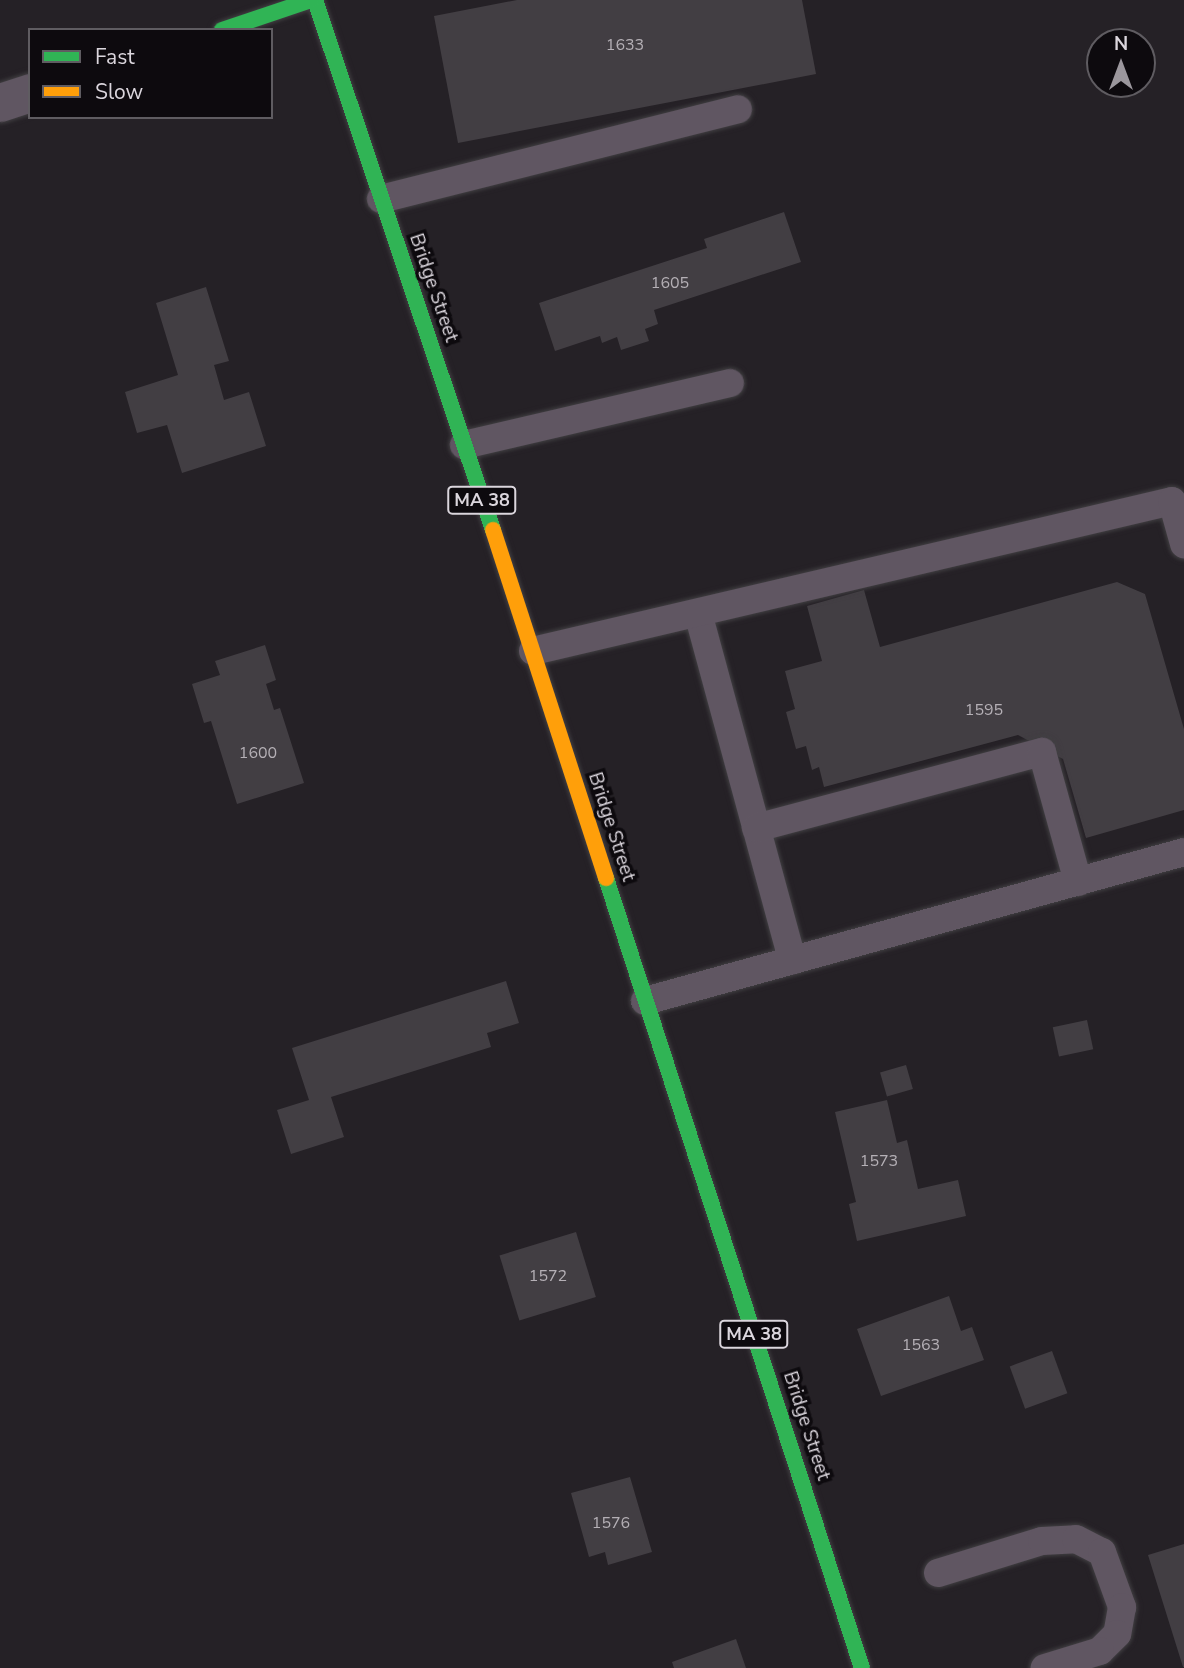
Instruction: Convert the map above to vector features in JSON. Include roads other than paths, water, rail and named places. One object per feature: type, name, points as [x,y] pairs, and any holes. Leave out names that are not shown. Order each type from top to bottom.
[{"type":"main road","points":[[228,28],[313,0]]},
{"type":"main road","name":"Bridge Street","points":[[313,0],[533,651],[862,1668]]},
{"type":"street","points":[[0,103],[28,94]]},
{"type":"lane","points":[[381,199],[738,110]]},
{"type":"lane","points":[[464,445],[730,383]]},
{"type":"lane","points":[[533,651],[1172,501],[1184,544]]},
{"type":"lane","points":[[698,613],[792,960]]},
{"type":"lane","points":[[757,828],[1042,752],[1078,882]]},
{"type":"lane","points":[[645,1001],[1184,852]]},
{"type":"lane","points":[[938,1573],[1042,1541],[1076,1539],[1101,1552],[1122,1607],[1118,1634],[1100,1651],[1045,1668]]}]
